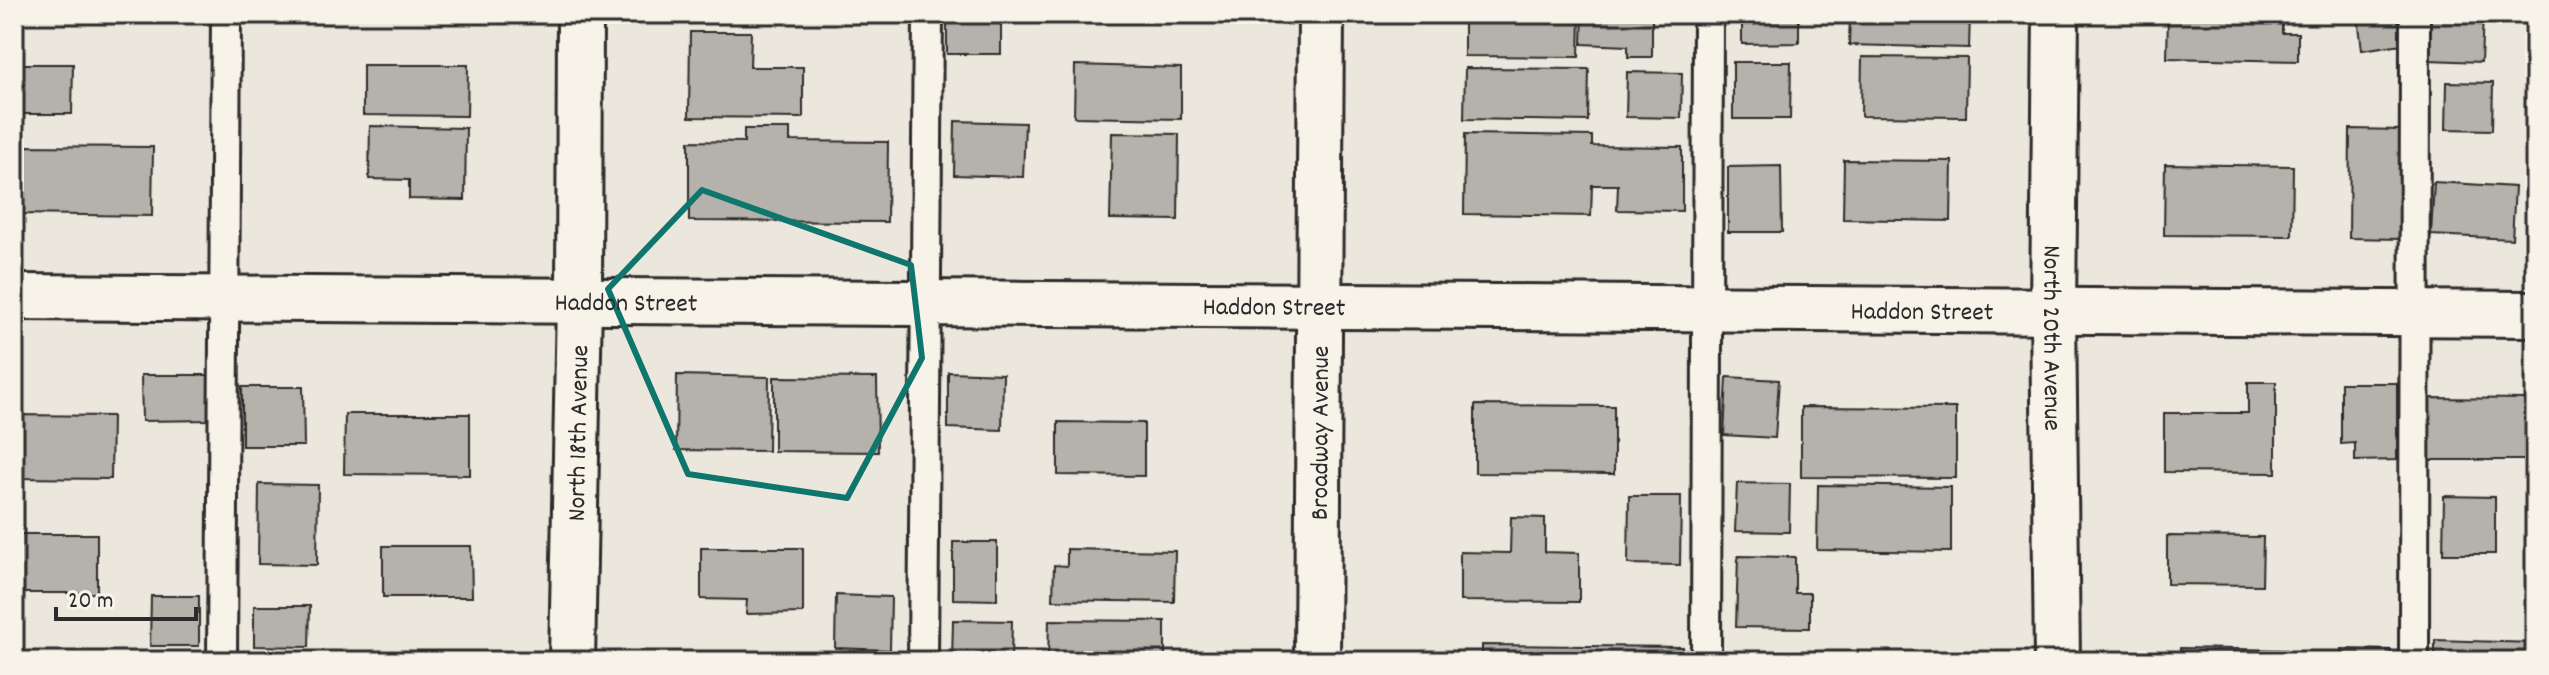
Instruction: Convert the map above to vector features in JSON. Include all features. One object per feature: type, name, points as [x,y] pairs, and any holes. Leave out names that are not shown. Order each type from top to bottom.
[{"type":"street","name":"North 18th Avenue","points":[[572,661],[579,301],[580,14]]},
{"type":"street","name":"Broadway Avenue","points":[[1317,661],[1321,14]]},
{"type":"street","name":"North 20th Avenue","points":[[2056,14],[2053,311],[2057,661]]},
{"type":"street","name":"Haddon Street","points":[[14,297],[2535,314]]},
{"type":"lane","points":[[222,661],[226,14]]},
{"type":"lane","points":[[923,661],[928,14]]},
{"type":"lane","points":[[1706,661],[1708,14]]},
{"type":"lane","points":[[2414,661],[2415,14]]},
{"type":"highlighted area","points":[[702,190],[911,265],[922,358],[847,498],[688,474],[608,289]]},
{"type":"building","points":[[947,14],[1001,14],[1001,54],[947,54]]},
{"type":"building","points":[[1464,14],[1580,14],[1579,57],[1464,56]]},
{"type":"building","points":[[1583,14],[1652,14],[1652,57],[1628,57],[1628,46],[1582,44]]},
{"type":"building","points":[[1742,14],[1799,14],[1799,43],[1742,44]]},
{"type":"building","points":[[1850,14],[1970,14],[1969,48],[1849,45]]},
{"type":"building","points":[[2168,14],[2282,14],[2282,33],[2298,33],[2298,61],[2167,58]]},
{"type":"building","points":[[2397,14],[2402,44],[2362,50],[2358,17]]},
{"type":"building","points":[[2431,14],[2483,14],[2481,62],[2429,60]]},
{"type":"building","points":[[690,32],[751,32],[750,67],[803,67],[803,118],[689,117]]},
{"type":"building","points":[[1862,57],[1967,58],[1966,117],[1861,116]]},
{"type":"building","points":[[1733,62],[1791,62],[1790,119],[1733,119]]},
{"type":"building","points":[[14,64],[73,64],[72,114],[14,114]]},
{"type":"building","points":[[363,65],[468,65],[467,116],[363,115]]},
{"type":"building","points":[[1075,65],[1181,68],[1181,119],[1074,117]]},
{"type":"building","points":[[1465,68],[1589,69],[1588,121],[1464,119]]},
{"type":"building","points":[[1627,72],[1682,73],[1681,118],[1626,117]]},
{"type":"building","points":[[2447,82],[2493,83],[2492,130],[2446,129]]},
{"type":"building","points":[[955,121],[1025,123],[1023,177],[954,175]]},
{"type":"building","points":[[370,126],[466,128],[465,200],[409,199],[409,180],[369,179]]},
{"type":"building","points":[[744,129],[790,129],[790,141],[888,142],[887,222],[689,221],[689,141],[744,142]]},
{"type":"building","points":[[2350,129],[2402,130],[2400,239],[2349,238]]},
{"type":"building","points":[[1112,133],[1179,134],[1178,220],[1110,219]]},
{"type":"building","points":[[1465,134],[1592,136],[1592,146],[1682,147],[1682,211],[1617,210],[1618,185],[1592,185],[1591,216],[1464,214]]},
{"type":"building","points":[[14,146],[153,147],[152,216],[14,214]]},
{"type":"building","points":[[1844,160],[1952,161],[1951,221],[1843,219]]},
{"type":"building","points":[[2165,164],[2293,166],[2292,236],[2164,235]]},
{"type":"building","points":[[1781,166],[1782,232],[1728,232],[1728,167]]},
{"type":"building","points":[[2434,182],[2515,187],[2512,239],[2431,235]]},
{"type":"building","points":[[948,372],[1003,374],[1002,430],[948,428]]},
{"type":"building","points":[[141,375],[211,375],[211,420],[142,421]]},
{"type":"building","points":[[677,375],[769,377],[768,451],[676,450]]},
{"type":"building","points":[[774,377],[877,378],[878,452],[774,451]]},
{"type":"building","points":[[1727,377],[1779,380],[1775,438],[1724,435]]},
{"type":"building","points":[[2248,382],[2276,382],[2276,473],[2164,472],[2164,413],[2248,413]]},
{"type":"building","points":[[2341,383],[2397,383],[2397,460],[2355,461],[2355,443],[2341,444]]},
{"type":"building","points":[[242,387],[303,387],[304,446],[242,446]]},
{"type":"building","points":[[2427,398],[2529,399],[2529,460],[2427,460]]},
{"type":"building","points":[[1475,405],[1614,406],[1614,474],[1475,473]]},
{"type":"building","points":[[1801,407],[1956,408],[1956,478],[1801,477]]},
{"type":"building","points":[[345,414],[470,414],[470,475],[344,474]]},
{"type":"building","points":[[14,415],[112,416],[111,479],[14,478]]},
{"type":"building","points":[[1058,422],[1144,423],[1144,476],[1058,475]]},
{"type":"building","points":[[1737,483],[1790,484],[1789,532],[1735,531]]},
{"type":"building","points":[[259,484],[318,485],[317,565],[258,564]]},
{"type":"building","points":[[1818,485],[1951,487],[1951,552],[1817,550]]},
{"type":"building","points":[[1629,496],[1681,496],[1680,565],[1628,564]]},
{"type":"building","points":[[2444,496],[2495,497],[2495,554],[2443,554]]},
{"type":"building","points":[[1511,517],[1545,518],[1545,552],[1579,553],[1579,602],[1460,601],[1460,552],[1510,553]]},
{"type":"building","points":[[14,534],[97,534],[97,593],[14,593]]},
{"type":"building","points":[[2167,536],[2263,537],[2262,585],[2167,584]]},
{"type":"building","points":[[953,542],[997,542],[997,600],[953,599]]},
{"type":"building","points":[[383,546],[471,546],[472,597],[383,597]]},
{"type":"building","points":[[701,548],[803,548],[803,613],[746,614],[747,600],[701,599]]},
{"type":"building","points":[[1067,549],[1175,551],[1174,602],[1053,600],[1054,565],[1067,566]]},
{"type":"building","points":[[1738,556],[1795,557],[1795,593],[1810,593],[1810,628],[1736,627]]},
{"type":"building","points":[[836,595],[891,597],[890,650],[835,648]]},
{"type":"building","points":[[151,596],[199,596],[199,646],[150,646]]},
{"type":"building","points":[[254,606],[310,606],[309,647],[254,646]]},
{"type":"building","points":[[953,620],[1012,621],[1011,661],[952,661]]},
{"type":"building","points":[[1049,620],[1165,621],[1165,661],[1048,661]]},
{"type":"building","points":[[2435,640],[2535,643],[2535,661],[2435,661]]},
{"type":"building","points":[[1482,645],[1683,647],[1683,661],[1456,661],[1482,660]]},
{"type":"building","points":[[2180,648],[2287,650],[2287,661],[2179,661]]},
{"type":"building","points":[[2341,649],[2391,650],[2391,661],[2341,661]]},
{"type":"building","points":[[702,657],[890,659],[890,661],[702,661]]},
{"type":"building","points":[[106,660],[106,661],[14,661]]}]
